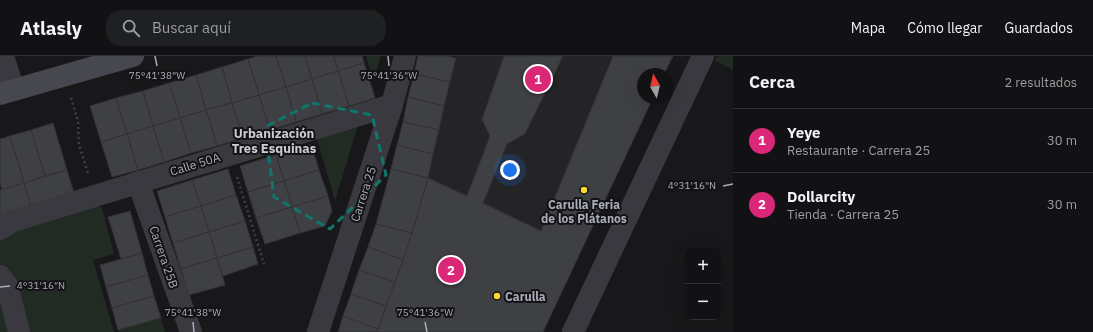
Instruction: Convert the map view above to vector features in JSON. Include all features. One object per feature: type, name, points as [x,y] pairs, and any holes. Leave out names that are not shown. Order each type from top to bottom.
[{"type":"street","points":[[3,56],[7,92],[64,77],[133,56]]},
{"type":"street","name":"Carrera 25","points":[[318,332],[392,105],[405,56]]},
{"type":"street","points":[[573,332],[703,56]]},
{"type":"street","name":"Calle 50A","points":[[0,229],[13,220],[392,105]]},
{"type":"street","name":"Carrera 25B","points":[[138,182],[191,332]]},
{"type":"street","points":[[0,276],[8,285],[19,332]]},
{"type":"path","points":[[64,77],[78,120],[80,145],[96,195]]},
{"type":"path","points":[[230,154],[264,264]]},
{"type":"highlighted area","points":[[312,103],[372,115],[386,175],[330,229],[274,197],[265,127]]},
{"type":"shaded area","points":[[366,56],[381,56],[373,81]]},
{"type":"shaded area","name":"Carulla Feria de los Plátanos","points":[[456,56],[673,56],[667,68],[637,68],[637,104],[640,104],[543,332],[377,332],[403,260],[428,178]]},
{"type":"shaded area","points":[[719,56],[733,56],[733,70],[714,60]]},
{"type":"shaded area","points":[[358,125],[335,201],[316,135]]},
{"type":"shaded area","points":[[85,196],[102,208],[114,254],[93,260],[114,332],[0,332],[0,221]]},
{"type":"shaded area","points":[[161,318],[165,332],[119,332],[118,330]]},
{"type":"building","points":[[258,56],[276,56],[286,87],[259,95],[248,59]]},
{"type":"building","points":[[276,56],[305,56],[312,79],[286,87]]},
{"type":"building","points":[[305,56],[334,56],[338,71],[312,79]]},
{"type":"building","points":[[334,56],[362,56],[364,63],[338,71]]},
{"type":"building","points":[[418,56],[447,56],[456,58],[450,82],[414,74]]},
{"type":"building","name":"Carulla Feria de los Plátanos","points":[[504,56],[563,56],[525,134],[507,144],[483,203],[541,231],[613,56],[673,56],[667,68],[637,68],[637,104],[650,104],[543,332],[377,332],[412,233],[428,178],[467,196],[490,136],[482,119]]},
{"type":"building","points":[[248,59],[259,95],[232,103],[222,67]]},
{"type":"building","points":[[364,63],[375,98],[349,106],[338,71]]},
{"type":"building","points":[[222,67],[232,103],[206,110],[196,75]]},
{"type":"building","points":[[338,71],[349,106],[322,114],[312,79]]},
{"type":"building","points":[[414,74],[450,82],[444,106],[408,97]]},
{"type":"building","points":[[196,75],[206,110],[180,118],[169,83]]},
{"type":"building","points":[[312,79],[322,114],[296,122],[286,87]]},
{"type":"building","points":[[169,83],[180,118],[153,126],[143,91]]},
{"type":"building","points":[[286,87],[296,122],[270,130],[259,95]]},
{"type":"building","points":[[143,91],[153,126],[127,134],[116,98]]},
{"type":"building","points":[[259,95],[270,130],[243,138],[232,103]]},
{"type":"building","points":[[408,97],[444,106],[439,130],[403,122]]},
{"type":"building","points":[[116,98],[127,134],[101,142],[90,106]]},
{"type":"building","points":[[232,103],[243,138],[217,146],[206,110]]},
{"type":"building","points":[[206,110],[217,146],[191,153],[180,118]]},
{"type":"building","points":[[180,118],[191,153],[164,162],[153,126]]},
{"type":"building","points":[[403,122],[439,130],[433,154],[397,145]]},
{"type":"building","points":[[53,123],[67,170],[45,176],[31,130]]},
{"type":"building","points":[[153,126],[164,162],[138,170],[127,134]]},
{"type":"building","points":[[31,130],[45,176],[24,183],[10,136]]},
{"type":"building","points":[[127,134],[138,170],[112,177],[101,142]]},
{"type":"building","points":[[10,136],[24,183],[2,190],[0,183],[0,139]]},
{"type":"building","points":[[311,144],[319,170],[284,181],[276,155]]},
{"type":"building","points":[[397,145],[433,154],[428,178],[391,169]]},
{"type":"building","points":[[276,155],[284,181],[248,192],[240,166]]},
{"type":"building","points":[[228,169],[236,195],[201,206],[192,180]]},
{"type":"building","points":[[391,169],[428,178],[412,233],[376,224]]},
{"type":"building","points":[[67,170],[74,193],[31,206],[24,183]]},
{"type":"building","points":[[319,170],[328,196],[292,207],[284,181]]},
{"type":"building","points":[[192,180],[201,206],[165,217],[157,191]]},
{"type":"building","points":[[284,181],[292,207],[256,218],[248,192]]},
{"type":"building","points":[[24,183],[31,206],[0,216],[0,190]]},
{"type":"building","points":[[236,195],[245,221],[209,232],[201,206]]},
{"type":"building","points":[[328,196],[332,211],[325,226],[300,233],[292,207]]},
{"type":"building","points":[[201,206],[209,232],[173,243],[165,217]]},
{"type":"building","points":[[292,207],[300,233],[265,244],[256,218]]},
{"type":"building","points":[[130,211],[142,253],[121,259],[108,217]]},
{"type":"building","points":[[245,221],[253,247],[217,258],[209,232]]},
{"type":"building","points":[[376,224],[412,233],[403,260],[368,247]]},
{"type":"building","points":[[209,232],[217,258],[181,269],[173,243]]},
{"type":"building","points":[[253,247],[258,264],[223,276],[217,258]]},
{"type":"building","points":[[368,247],[403,260],[395,282],[359,270]]},
{"type":"building","points":[[142,253],[148,275],[106,287],[100,265]]},
{"type":"building","points":[[217,258],[225,285],[189,295],[181,269]]},
{"type":"building","points":[[359,270],[395,282],[386,306],[351,294]]},
{"type":"building","points":[[148,275],[154,296],[112,308],[106,287]]},
{"type":"building","points":[[351,294],[386,306],[378,329],[343,316]]},
{"type":"building","points":[[154,296],[161,318],[118,330],[112,308]]},
{"type":"building","points":[[343,316],[378,329],[377,332],[338,332]]},
{"type":"place","name":"Yeye","points":[[538,79]]},
{"type":"place","name":"Carulla Feria de los Plátanos","points":[[584,190]]},
{"type":"place","name":"Dollarcity","points":[[451,270]]},
{"type":"place","name":"Carulla","points":[[497,296]]},
{"type":"district","name":"Urbanización Tres Esquinas","points":[[274,140]]}]
